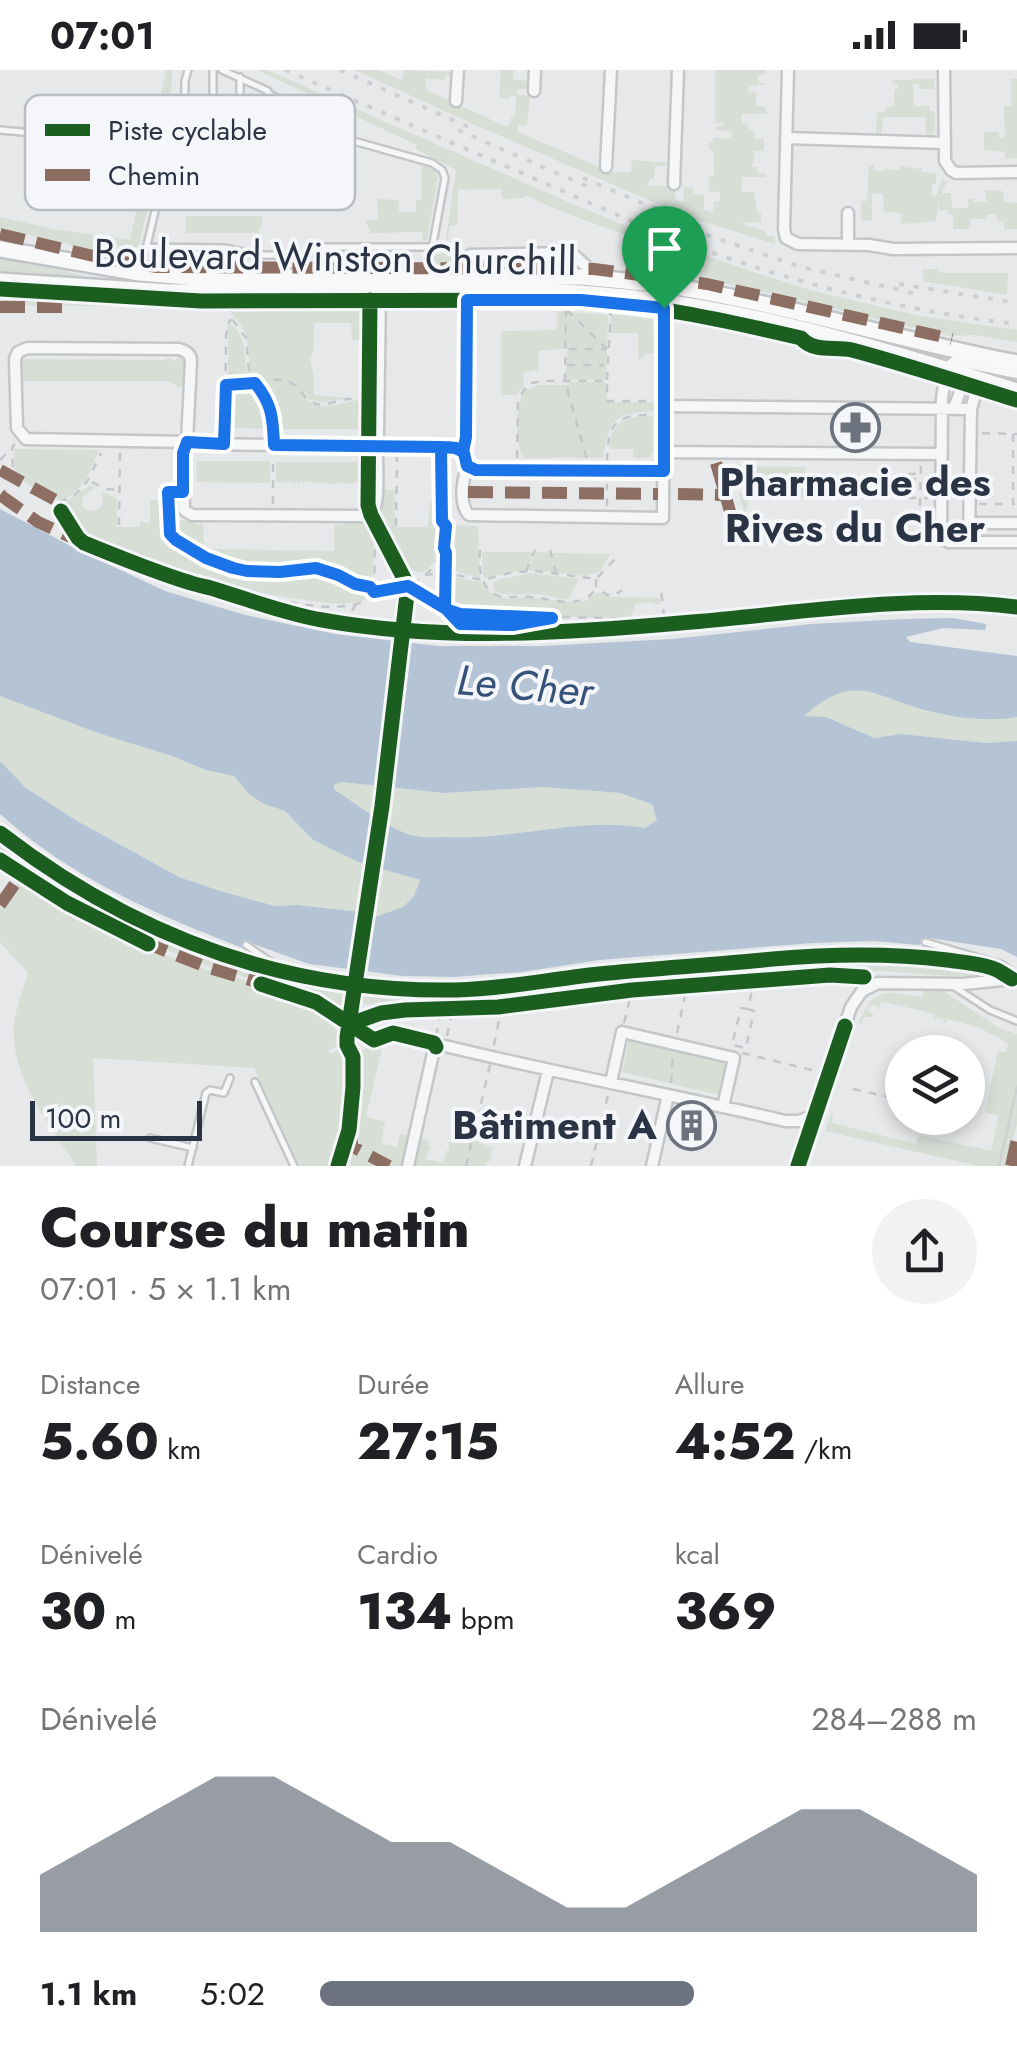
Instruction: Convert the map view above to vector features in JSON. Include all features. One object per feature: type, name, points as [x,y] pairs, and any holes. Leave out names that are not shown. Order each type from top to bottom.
[{"type":"main road","name":"Boulevard Winston Churchill","points":[[0,250],[140,273],[190,277],[458,276],[646,282],[707,292],[956,364],[984,381],[1017,391]]},
{"type":"main road","name":"Boulevard Winston Churchill","points":[[0,281],[170,292],[587,293],[715,309],[956,364],[1017,363]]},
{"type":"street","points":[[456,102],[458,70]]},
{"type":"street","points":[[534,91],[536,70]]},
{"type":"street","points":[[606,167],[611,70]]},
{"type":"street","points":[[674,184],[678,70]]},
{"type":"street","points":[[788,70],[786,238],[798,244],[894,249],[1017,248]]},
{"type":"street","points":[[944,70],[946,164],[954,172],[1017,172]]},
{"type":"street","points":[[786,138],[944,143]]},
{"type":"street","points":[[848,213],[848,245]]},
{"type":"street","name":"Boulevard Winston Churchill","points":[[458,276],[470,254],[566,253],[600,278]]},
{"type":"street","points":[[380,292],[376,446],[377,506],[373,514],[190,514],[184,508],[183,453],[187,442],[191,358],[179,349],[20,350],[15,360],[17,428],[30,440],[187,442],[274,445],[376,446],[397,446],[441,447],[463,452]]},
{"type":"street","points":[[467,292],[463,452],[468,467],[464,508],[469,515],[664,518],[660,403],[664,301]]},
{"type":"street","points":[[956,364],[1017,373]]},
{"type":"street","points":[[956,364],[942,454],[943,540],[1017,542]]},
{"type":"street","points":[[948,408],[956,364]]},
{"type":"street","points":[[969,542],[971,410],[984,381]]},
{"type":"street","points":[[660,403],[971,410]]},
{"type":"street","points":[[664,452],[942,454]]},
{"type":"street","points":[[468,467],[664,471]]},
{"type":"street","points":[[969,522],[1017,523]]},
{"type":"street","points":[[798,1166],[852,1007],[862,991],[887,982],[950,985],[1014,978]]},
{"type":"street","points":[[611,1082],[622,1032],[734,1058],[723,1107]]},
{"type":"street","points":[[408,1166],[434,1049],[439,1044],[785,1122],[793,1126],[805,1144]]},
{"type":"street","points":[[525,1166],[548,1071]]},
{"type":"street","points":[[652,1166],[668,1095]]},
{"type":"street","points":[[785,1122],[815,1115]]},
{"type":"lane","points":[[185,95],[188,70]]},
{"type":"lane","points":[[222,70],[264,88],[269,94]]},
{"type":"lane","points":[[240,78],[240,95]]},
{"type":"lane","points":[[355,143],[406,154],[442,170],[444,182],[427,276]]},
{"type":"lane","points":[[140,273],[155,210]]},
{"type":"lane","points":[[146,248],[226,248],[255,255],[306,255],[325,247],[432,246]]},
{"type":"lane","points":[[924,942],[1002,965],[1014,978]]},
{"type":"lane","points":[[246,944],[290,975]]},
{"type":"lane","points":[[950,985],[990,1010],[1017,1021]]},
{"type":"lane","points":[[188,1166],[206,1093],[224,1093],[230,1078]]},
{"type":"lane","points":[[255,1082],[294,1166]]},
{"type":"lane","points":[[150,1138],[193,1148]]},
{"type":"path","points":[[224,300],[246,338],[248,368],[268,402],[274,445],[272,516]]},
{"type":"path","points":[[596,301],[608,349],[607,400],[660,403]]},
{"type":"path","points":[[590,470],[566,380],[566,309],[608,349]]},
{"type":"path","points":[[224,444],[226,336],[232,319]]},
{"type":"path","points":[[566,349],[608,349]]},
{"type":"path","points":[[566,365],[607,365]]},
{"type":"path","points":[[226,385],[284,380],[297,386],[310,402],[324,405],[347,399],[369,407],[369,381]]},
{"type":"path","points":[[516,470],[519,395],[527,384],[607,381]]},
{"type":"path","points":[[607,463],[609,434],[614,425],[631,416],[655,415]]},
{"type":"path","points":[[970,433],[1015,434],[1015,504],[978,504]]},
{"type":"path","points":[[0,460],[20,434]]},
{"type":"path","points":[[59,502],[77,494],[90,481],[107,441]]},
{"type":"path","points":[[118,526],[120,442]]},
{"type":"path","points":[[396,526],[397,446]]},
{"type":"path","points":[[441,447],[446,609],[460,624],[513,625],[552,618]]},
{"type":"path","points":[[2,496],[13,477],[12,448]]},
{"type":"path","points":[[920,462],[920,506]]},
{"type":"path","points":[[607,476],[607,518]]},
{"type":"path","points":[[908,477],[928,477]]},
{"type":"path","points":[[90,481],[118,490]]},
{"type":"path","points":[[920,491],[928,491]]},
{"type":"path","points":[[183,492],[168,492],[170,534],[206,558],[247,571],[316,568],[370,587],[374,592]]},
{"type":"path","points":[[908,498],[928,498]]},
{"type":"path","points":[[374,592],[378,529]]},
{"type":"path","points":[[211,588],[310,604],[356,604],[374,592],[408,586],[423,576],[444,548]]},
{"type":"path","points":[[480,550],[480,568],[488,589],[501,596],[564,602],[591,595],[596,579],[618,556]]},
{"type":"path","points":[[526,572],[535,550]]},
{"type":"path","points":[[550,550],[556,574]]},
{"type":"path","points":[[423,576],[445,572],[483,580],[526,572],[596,579]]},
{"type":"path","points":[[408,586],[446,609],[470,616],[649,619],[665,624],[660,590]]},
{"type":"path","points":[[596,588],[612,596],[622,590]]},
{"type":"path","points":[[342,623],[356,604]]},
{"type":"path","points":[[122,909],[126,901]]},
{"type":"path","points":[[114,924],[119,914]]},
{"type":"path","points":[[767,950],[770,980]]},
{"type":"path","points":[[829,955],[830,975]]},
{"type":"path","points":[[706,956],[709,984]]},
{"type":"path","points":[[653,958],[656,988]]},
{"type":"path","points":[[748,1010],[754,981]]},
{"type":"path","points":[[466,1166],[500,1019],[497,988]]},
{"type":"path","points":[[622,1032],[632,990]]},
{"type":"path","points":[[439,1044],[442,1008]]},
{"type":"path","points":[[439,1044],[453,1008]]},
{"type":"path","points":[[741,1008],[748,1010],[754,1011],[746,1048],[732,1046],[741,1008]]},
{"type":"path","points":[[736,1052],[816,1071]]},
{"type":"path","points":[[591,1166],[611,1082]]},
{"type":"path","points":[[852,1089],[885,1096]]},
{"type":"shaded area","points":[[166,70],[172,70],[171,95],[161,95]]},
{"type":"shaded area","points":[[257,70],[267,70],[324,95],[310,95]]},
{"type":"shaded area","points":[[355,70],[379,70],[402,80],[404,70],[453,72],[445,80],[426,78],[426,90],[507,127],[511,117],[515,117],[516,96],[499,98],[501,70],[514,70],[513,79],[528,81],[527,89],[517,89],[517,95],[530,96],[527,126],[518,125],[518,132],[611,172],[631,172],[632,160],[667,163],[655,166],[654,179],[647,186],[676,186],[675,199],[683,202],[684,187],[693,188],[693,194],[704,195],[704,210],[713,213],[720,192],[709,191],[709,176],[714,175],[710,142],[713,138],[731,139],[732,132],[716,130],[724,123],[715,123],[715,70],[766,70],[766,74],[758,75],[758,82],[766,84],[749,87],[748,91],[756,92],[756,105],[766,108],[767,114],[742,114],[742,123],[747,123],[749,131],[755,131],[755,139],[764,139],[764,151],[755,151],[752,167],[757,167],[757,173],[765,173],[765,177],[742,177],[741,192],[754,192],[761,222],[740,223],[775,237],[775,244],[688,217]]},
{"type":"shaded area","points":[[934,79],[934,89],[919,89],[919,84],[913,84],[914,106],[929,106],[930,111],[935,111],[932,135],[926,135],[925,117],[883,118],[881,134],[876,134],[877,112],[894,106],[898,84],[892,80]]},
{"type":"shaded area","points":[[1011,79],[1017,79],[1017,158],[1005,159],[1005,152],[984,150],[984,132],[999,132],[999,138],[1005,137],[1004,106],[1011,106]]},
{"type":"shaded area","points":[[355,109],[655,238],[813,291],[920,316],[1017,330],[1017,342],[975,335],[950,336],[671,273],[664,268],[670,264],[662,250],[642,238],[524,195],[502,199],[501,189],[458,190],[457,225],[450,226],[446,248],[455,251],[455,263],[435,264],[436,255],[444,253],[456,170],[416,149],[417,145],[355,116]]},
{"type":"shaded area","points":[[421,164],[434,169],[438,177],[427,240],[423,241],[422,232],[371,233],[365,220],[378,220],[377,199],[399,200],[399,212],[416,212],[416,200],[422,199]]},
{"type":"shaded area","points":[[874,165],[874,170],[921,167],[922,172],[936,174],[932,196],[936,196],[942,179],[947,181],[940,198],[951,193],[952,208],[968,208],[968,199],[987,202],[985,190],[1003,191],[1004,202],[1017,203],[1017,229],[1004,229],[1004,221],[997,221],[996,214],[987,215],[987,219],[970,219],[969,229],[953,229],[953,214],[939,210],[939,200],[936,221],[901,224],[901,213],[884,212],[883,193],[872,194],[872,221],[861,220],[861,201],[867,201],[869,166]]},
{"type":"shaded area","points":[[136,210],[147,210],[136,258],[114,250],[91,251],[0,229],[0,217],[53,229],[130,240]]},
{"type":"shaded area","points":[[186,216],[262,216],[262,228],[259,233],[186,233]]},
{"type":"shaded area","points":[[0,255],[89,277],[116,282],[0,275]]},
{"type":"shaded area","points":[[923,269],[939,269],[943,273],[1008,273],[1007,295],[923,281]]},
{"type":"shaded area","points":[[142,283],[195,283],[195,286]]},
{"type":"shaded area","points":[[0,290],[198,303],[199,307],[0,305]]},
{"type":"shaded area","points":[[364,311],[364,340],[352,340],[351,323],[314,323],[310,360],[314,395],[347,398],[322,403],[308,399],[305,392],[301,394],[315,405],[323,406],[363,400],[363,429],[276,429],[265,392],[261,395],[271,429],[227,428],[228,388],[244,386],[228,383],[228,323],[242,338],[247,372],[250,368],[246,333],[231,312]]},
{"type":"shaded area","points":[[557,311],[608,315],[606,380],[566,380],[567,348],[539,351],[538,370],[524,373],[517,395],[501,395],[501,331],[557,330]]},
{"type":"shaded area","points":[[611,314],[653,319],[654,354],[645,353],[638,359],[638,333],[610,333]]},
{"type":"shaded area","points":[[30,351],[24,359],[174,361],[182,355],[186,360],[186,381],[179,388],[169,381],[23,381],[20,385],[19,357]]},
{"type":"shaded area","points":[[567,382],[606,382],[607,402],[654,402],[654,411],[629,414],[615,421],[603,458],[523,458],[517,424],[524,390],[538,385],[568,385]]},
{"type":"shaded area","points":[[653,416],[650,458],[634,458],[633,449],[610,449],[613,431],[622,422]]},
{"type":"shaded area","points":[[14,449],[99,450],[82,486],[62,500],[16,473]]},
{"type":"shaded area","points":[[196,461],[270,461],[270,483],[197,482]]},
{"type":"shaded area","points":[[276,462],[363,462],[363,490],[357,482],[276,483]]},
{"type":"shaded area","points":[[735,466],[805,467],[805,498],[748,498],[746,518],[739,493],[748,486],[737,483]]},
{"type":"shaded area","points":[[91,485],[94,489],[83,498],[83,507],[99,509],[103,504],[101,493],[117,499],[117,527],[140,527],[140,522],[150,522],[150,500],[166,500],[169,536],[204,558],[234,569],[283,573],[313,569],[371,589],[361,601],[324,603],[197,583],[131,560],[89,541],[63,510],[63,504]]},
{"type":"shaded area","points":[[383,490],[395,490],[395,527],[428,527],[430,501],[438,501],[438,525],[443,526],[441,546],[434,563],[424,572],[401,562],[384,538],[380,521]]},
{"type":"shaded area","points":[[169,520],[203,524],[204,549],[334,551],[334,525],[370,522],[374,529],[372,586],[313,566],[270,570],[224,562],[176,537]]},
{"type":"shaded area","points":[[448,525],[478,526],[480,578],[447,569]]},
{"type":"shaded area","points":[[482,552],[534,552],[526,570],[486,578]]},
{"type":"shaded area","points":[[536,552],[552,556],[610,554],[600,572],[585,576],[555,569],[528,570]]},
{"type":"shaded area","points":[[531,573],[579,579],[569,599],[495,592],[493,583],[497,580]]},
{"type":"shaded area","points":[[447,576],[481,582],[493,594],[508,599],[528,597],[577,603],[599,592],[610,597],[660,598],[660,605],[635,604],[631,617],[615,618],[465,614],[449,609]]},
{"type":"shaded area","points":[[847,690],[958,717],[1017,717],[1017,741],[986,743],[901,734],[874,738],[839,722],[803,716],[822,700]]},
{"type":"shaded area","points":[[0,696],[206,770],[234,776],[250,795],[285,811],[312,839],[361,863],[420,880],[414,896],[403,907],[378,916],[297,905],[275,906],[179,877],[26,788],[0,761]]},
{"type":"shaded area","points":[[342,782],[443,793],[544,787],[620,793],[652,804],[657,820],[645,828],[596,825],[496,836],[419,837],[384,822],[335,790],[332,785]]},
{"type":"shaded area","points":[[0,836],[74,888],[72,894],[79,899],[83,894],[117,913],[112,924],[0,857]]},
{"type":"shaded area","points":[[20,878],[141,945],[299,998],[335,1016],[335,1029],[343,1042],[328,1051],[331,1054],[345,1045],[352,1075],[329,1166],[300,1166],[254,1068],[93,1058],[97,1166],[76,1166],[34,1100],[14,1045],[15,1018],[28,973],[0,942],[0,908]]},
{"type":"shaded area","points":[[121,915],[240,965],[351,986],[348,1008],[339,1012],[289,990],[178,954],[115,926]]},
{"type":"shaded area","points":[[831,958],[913,960],[986,968],[986,972],[995,974],[837,971],[831,969]]},
{"type":"shaded area","points":[[653,972],[652,986],[500,1002],[499,990]]},
{"type":"shaded area","points":[[358,987],[459,993],[460,999],[470,998],[470,991],[495,991],[496,1003],[405,1007],[368,1014],[372,1005],[356,1002]]},
{"type":"shaded area","points":[[924,988],[942,990],[999,1028],[1017,1034],[1017,1124],[1007,1166],[978,1166],[825,1131],[831,1114],[832,1123],[916,1144],[919,1135],[991,1151],[999,1116],[985,1112],[998,1051],[1006,1052],[1008,1044],[973,1026],[947,1019],[944,1023],[944,1019],[937,1017],[934,1021],[935,1014],[881,1001],[879,1009],[873,1004],[867,1009],[875,1017],[864,1017],[859,1023],[865,1011],[871,1002],[884,994],[923,997]]},
{"type":"shaded area","points":[[384,1040],[366,1117],[386,1122],[381,1144],[397,1147],[400,1134],[429,1140],[431,1146],[425,1159],[443,1163],[449,1142],[467,1143],[472,1135],[477,1136],[476,1141],[494,1148],[486,1166],[340,1166],[343,1152],[358,1150],[359,1140],[352,1135],[357,1056],[371,1044]]},
{"type":"shaded area","points":[[629,1040],[727,1062],[719,1095],[622,1072]]},
{"type":"water","name":"Le Cher","points":[[0,509],[165,591],[245,615],[335,634],[437,646],[542,646],[672,639],[904,619],[953,618],[986,624],[985,630],[943,628],[906,637],[910,642],[1017,656],[1017,717],[959,717],[863,691],[836,694],[804,716],[826,717],[874,738],[901,734],[986,743],[1017,741],[1017,957],[1001,949],[929,938],[919,945],[874,941],[813,943],[599,960],[522,972],[453,977],[403,976],[309,964],[248,942],[243,948],[115,892],[27,836],[0,814],[0,761],[26,788],[77,821],[179,877],[220,891],[275,906],[297,905],[378,916],[403,907],[414,896],[420,880],[361,863],[312,839],[285,811],[250,795],[234,776],[206,770],[0,696]],"holes":[[[342,782],[443,793],[544,787],[620,793],[652,804],[657,820],[645,828],[596,825],[496,836],[419,837],[384,822],[333,785]]]},
{"type":"tram line","points":[[999,1166],[1017,1087]]},
{"type":"railway","points":[[285,70],[342,95]]},
{"type":"railway","points":[[340,70],[473,129]]},
{"type":"railway","points":[[355,101],[703,249],[791,278],[880,301],[1017,324]]},
{"type":"railway","points":[[458,130],[591,188]]},
{"type":"railway","points":[[583,178],[693,224]]},
{"type":"railway","points":[[678,225],[801,267],[913,293]]},
{"type":"railway","points":[[899,284],[1017,303]]},
{"type":"marked path","points":[[0,234],[157,267],[594,269],[707,284],[952,339]]},
{"type":"marked path","points":[[0,307],[66,307]]},
{"type":"marked path","points":[[716,463],[738,539]]},
{"type":"marked path","points":[[0,470],[59,502],[63,514]]},
{"type":"marked path","points":[[468,492],[658,494]]},
{"type":"marked path","points":[[678,494],[725,495]]},
{"type":"marked path","points":[[0,495],[38,522],[75,539]]},
{"type":"marked path","points":[[0,905],[21,875]]},
{"type":"marked path","points":[[143,942],[270,986]]},
{"type":"marked path","points":[[349,1130],[353,1147],[389,1166]]},
{"type":"marked path","points":[[1011,1166],[1017,1139]]},
{"type":"cycle path","points":[[0,289],[201,301],[609,302],[719,320],[801,338],[818,347],[852,350],[1017,400]]},
{"type":"cycle path","points":[[338,1166],[349,1130],[353,1057],[347,1037],[382,806],[408,586],[368,505],[370,300]]},
{"type":"cycle path","points":[[61,511],[84,543],[150,569],[296,614],[368,627],[461,633],[553,632],[895,604],[1017,607]]},
{"type":"cycle path","points":[[0,833],[51,870],[159,929],[214,952],[332,981],[456,990],[621,972],[860,955],[969,963],[995,969],[1012,979]]},
{"type":"cycle path","points":[[0,860],[67,903],[148,944]]},
{"type":"cycle path","points":[[350,1024],[381,1013],[405,1010],[498,1007],[632,990],[830,975],[864,977]]},
{"type":"cycle path","points":[[261,984],[316,1002],[374,1040],[393,1033],[434,1043],[436,1047]]},
{"type":"cycle path","points":[[798,1166],[845,1026]]},
{"type":"place","name":"Pharmacie des Rives du Cher","points":[[855,427]]},
{"type":"place","name":"Bâtiment A","points":[[692,1125]]},
{"type":"route","points":[[664,308],[581,300],[467,300],[463,452],[441,447],[274,445],[270,407],[255,383],[226,385],[224,444],[187,442],[183,453],[183,492],[168,492],[170,534],[206,558],[240,570],[280,572],[316,568],[370,587],[374,592],[408,586],[448,610],[460,614],[552,618],[513,625],[460,624],[448,610],[445,608],[446,526],[442,523],[441,447],[460,449],[463,452],[464,453],[467,466],[476,470],[664,471],[664,308]]}]
